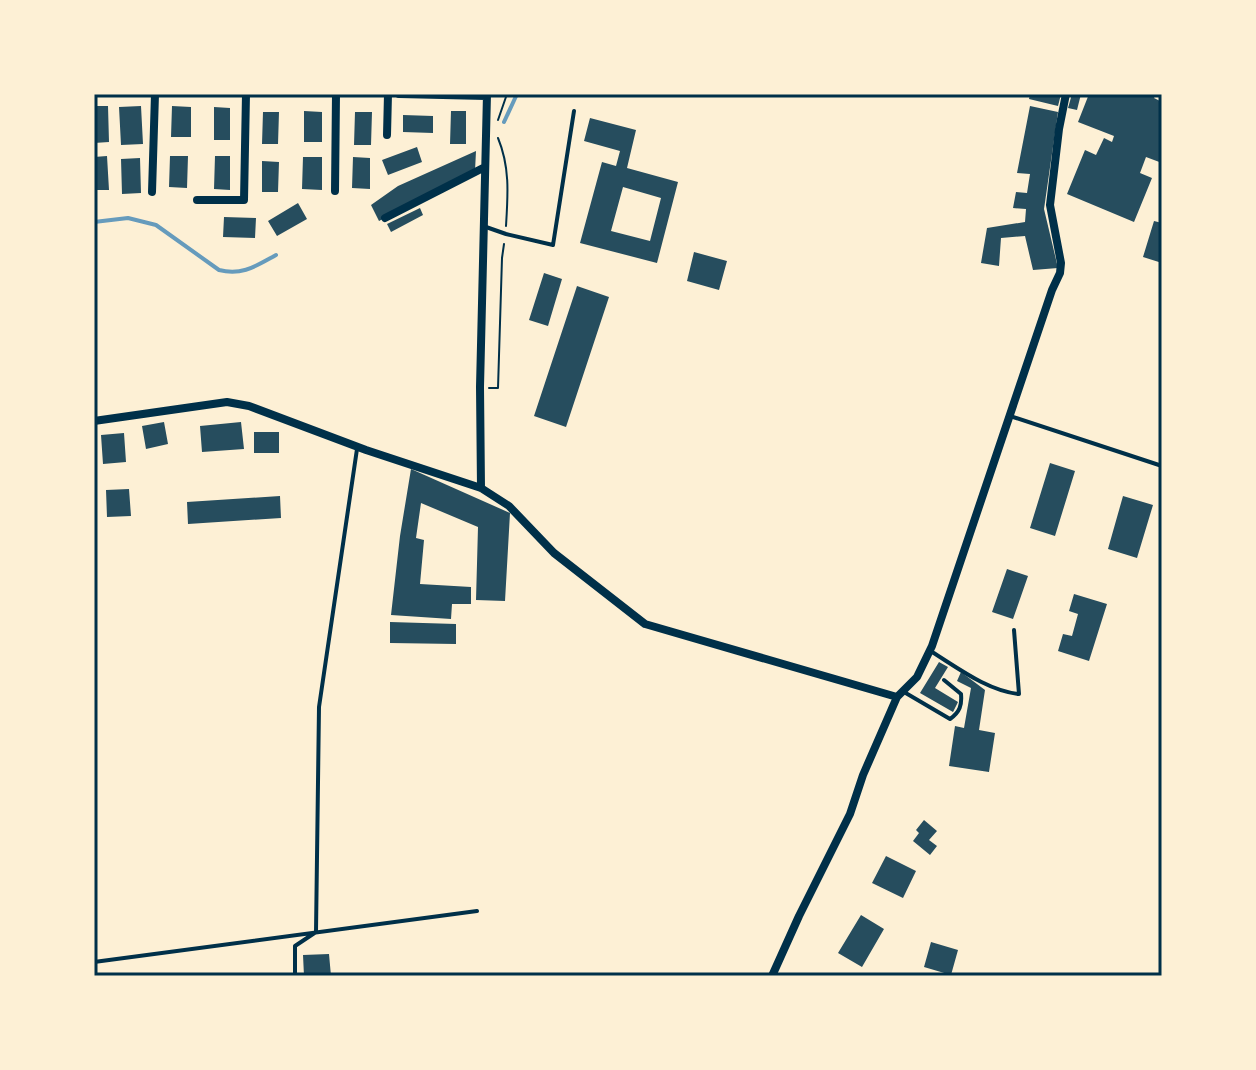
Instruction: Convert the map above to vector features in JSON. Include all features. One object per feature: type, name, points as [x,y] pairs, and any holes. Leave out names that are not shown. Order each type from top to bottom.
[{"type":"street","points":[[152,192],[155,94]]},
{"type":"street","points":[[197,200],[244,200],[246,94]]},
{"type":"street","points":[[335,191],[336,94]]},
{"type":"street","points":[[387,135],[388,94]]},
{"type":"street","points":[[399,94],[486,95],[481,488]]},
{"type":"street","points":[[772,976],[850,814],[863,775],[900,694],[917,677],[930,650],[1060,273],[1060,253],[1050,205],[1066,94]]},
{"type":"street","points":[[385,218],[485,167]]},
{"type":"street","points":[[94,421],[227,402],[249,406],[481,488],[509,506],[554,553],[645,624],[900,694]]},
{"type":"lane","points":[[484,226],[553,245],[574,111]]},
{"type":"lane","points":[[1010,416],[1162,466]]},
{"type":"lane","points":[[316,932],[319,707],[358,447]]},
{"type":"lane","points":[[930,650],[984,683],[1019,694],[1014,630]]},
{"type":"lane","points":[[900,694],[950,719],[962,704],[961,694],[944,680]]},
{"type":"lane","points":[[94,962],[477,911]]},
{"type":"lane","points":[[295,976],[295,946],[316,932]]},
{"type":"path","points":[[496,124],[507,94]]},
{"type":"path","points":[[480,387],[498,388],[508,175],[498,138]]},
{"type":"building","points":[[1030,94],[1061,94],[1058,106],[1029,99]]},
{"type":"building","points":[[1072,94],[1081,94],[1077,110],[1068,108]]},
{"type":"building","points":[[1089,94],[1156,94],[1154,98],[1162,102],[1162,163],[1146,157],[1140,173],[1152,178],[1134,222],[1067,194],[1085,150],[1096,155],[1104,138],[1112,142],[1114,136],[1078,122]]},
{"type":"building","points":[[94,106],[108,106],[109,142],[94,143]]},
{"type":"building","points":[[141,106],[143,144],[121,145],[119,107]]},
{"type":"building","points":[[172,106],[191,107],[191,137],[171,137]]},
{"type":"building","points":[[1030,106],[1058,112],[1044,209],[1058,268],[1033,270],[1025,236],[1001,238],[999,266],[981,263],[987,228],[1025,222],[1026,209],[1013,208],[1016,192],[1027,193],[1030,174],[1017,173]]},
{"type":"building","points":[[214,107],[230,108],[230,140],[214,140]]},
{"type":"building","points":[[304,111],[322,112],[322,142],[304,142]]},
{"type":"building","points":[[451,111],[466,111],[466,144],[450,144]]},
{"type":"building","points":[[263,112],[279,112],[278,144],[262,144]]},
{"type":"building","points":[[355,112],[372,112],[371,145],[354,145]]},
{"type":"building","points":[[403,115],[433,116],[433,133],[403,132]]},
{"type":"building","points":[[590,118],[636,130],[627,168],[678,182],[657,263],[580,243],[602,162],[616,166],[620,151],[584,141]],"holes":[[[623,187],[661,198],[650,241],[611,231]]]},
{"type":"building","points":[[417,147],[422,162],[388,175],[382,160]]},
{"type":"building","points":[[476,151],[475,171],[379,221],[371,205],[398,186]]},
{"type":"building","points":[[107,156],[109,190],[94,190],[94,157]]},
{"type":"building","points":[[170,156],[188,156],[187,188],[169,187]]},
{"type":"building","points":[[215,156],[230,156],[230,190],[214,189]]},
{"type":"building","points":[[303,157],[322,157],[322,190],[302,189]]},
{"type":"building","points":[[353,157],[370,158],[370,189],[352,188]]},
{"type":"building","points":[[140,158],[141,193],[122,194],[121,159]]},
{"type":"building","points":[[262,161],[279,162],[278,192],[262,192]]},
{"type":"building","points":[[298,203],[307,219],[277,236],[268,221]]},
{"type":"building","points":[[420,208],[423,215],[391,232],[387,224]]},
{"type":"building","points":[[224,217],[256,218],[255,238],[223,237]]},
{"type":"building","points":[[1154,221],[1162,223],[1162,263],[1143,257]]},
{"type":"building","points":[[694,252],[727,261],[719,290],[687,281]]},
{"type":"building","points":[[544,273],[562,279],[548,326],[529,320]]},
{"type":"building","points":[[577,286],[609,297],[566,427],[534,416]]},
{"type":"building","points":[[164,422],[168,444],[146,449],[142,426]]},
{"type":"building","points":[[241,422],[244,449],[202,452],[200,426]]},
{"type":"building","points":[[254,432],[279,432],[279,453],[254,453]]},
{"type":"building","points":[[124,433],[126,462],[103,464],[101,435]]},
{"type":"building","points":[[1050,463],[1075,471],[1055,536],[1030,528]]},
{"type":"building","points":[[411,469],[510,513],[505,601],[476,600],[478,527],[421,503],[416,538],[424,540],[420,584],[471,587],[471,604],[452,604],[451,619],[391,615]]},
{"type":"building","points":[[129,489],[131,516],[107,517],[106,490]]},
{"type":"building","points":[[280,496],[281,518],[188,524],[187,502]]},
{"type":"building","points":[[1123,496],[1153,505],[1137,558],[1108,549]]},
{"type":"building","points":[[1007,569],[1028,576],[1013,619],[992,612]]},
{"type":"building","points":[[1074,594],[1107,604],[1089,661],[1058,651],[1063,634],[1072,636],[1078,614],[1069,611]]},
{"type":"building","points":[[390,622],[456,624],[456,644],[390,643]]},
{"type":"building","points":[[939,662],[948,667],[935,688],[958,702],[953,712],[920,693]]},
{"type":"building","points":[[961,672],[985,690],[979,730],[995,733],[989,772],[949,766],[955,726],[964,728],[971,688],[957,681]]},
{"type":"building","points":[[924,820],[937,831],[929,840],[937,846],[930,855],[913,841],[919,833],[916,830]]},
{"type":"building","points":[[886,856],[916,871],[903,898],[872,883]]},
{"type":"building","points":[[861,915],[884,929],[862,967],[838,953]]},
{"type":"building","points":[[931,942],[958,950],[951,975],[924,967]]},
{"type":"building","points":[[329,954],[331,976],[304,976],[303,955]]},
{"type":"waterway","points":[[504,122],[517,94]]},
{"type":"waterway","points":[[94,222],[128,218],[156,225],[219,270],[227,272],[249,269],[276,255]]}]
